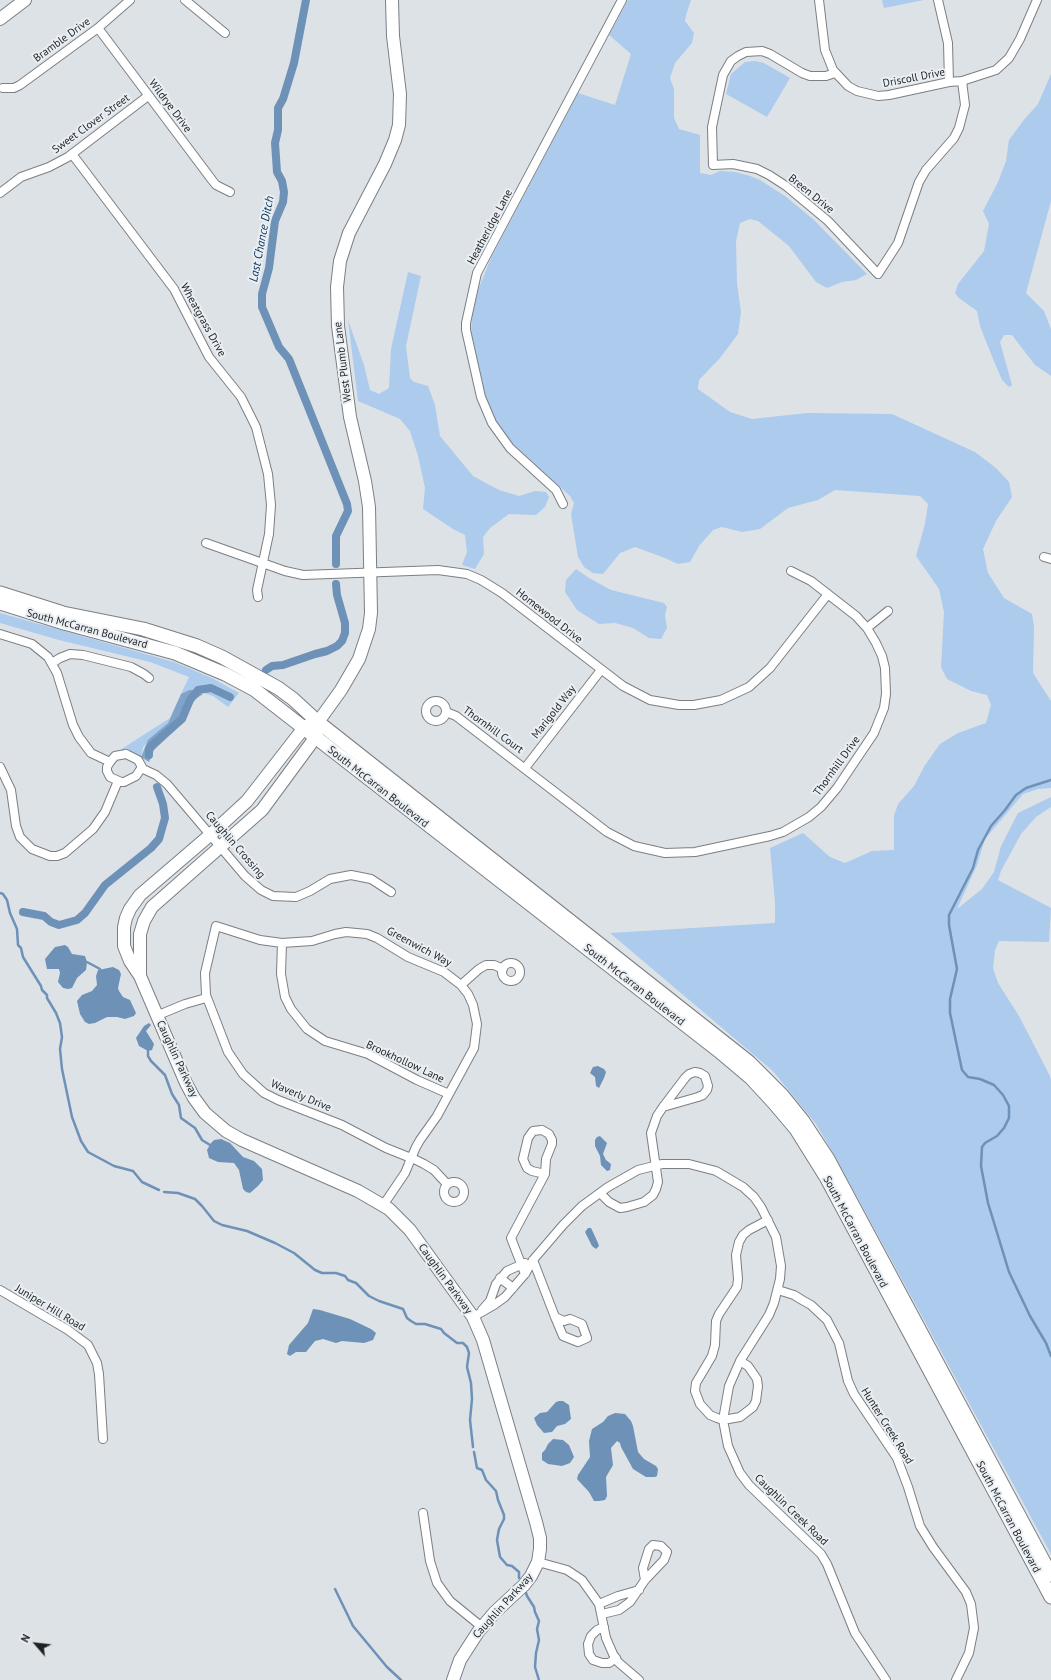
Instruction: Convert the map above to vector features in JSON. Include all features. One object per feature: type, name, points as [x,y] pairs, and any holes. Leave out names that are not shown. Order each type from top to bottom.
[{"type":"main road","name":"South McCarran Boulevard","points":[[0,593],[63,613],[143,629],[198,646],[222,656],[278,688],[318,722],[749,1062],[782,1095],[803,1121],[828,1159],[1051,1575]]},
{"type":"main road","name":"South McCarran Boulevard","points":[[0,603],[64,623],[175,653],[203,664],[254,690],[276,705],[303,729],[720,1051],[751,1078],[796,1129],[826,1177],[1051,1597]]},
{"type":"street","points":[[0,19],[25,0]]},
{"type":"street","name":"Bramble Drive","points":[[3,88],[14,88],[20,85],[98,28],[130,0]]},
{"type":"street","points":[[185,0],[225,33]]},
{"type":"street","name":"West Plumb Lane","points":[[318,722],[350,676],[365,644],[371,613],[369,508],[365,481],[347,397],[338,326],[337,288],[339,267],[347,239],[385,164],[399,126],[400,94],[393,36],[392,0]]},
{"type":"street","name":"Heatheridge Lane","points":[[563,504],[556,490],[510,448],[492,424],[481,398],[466,330],[466,323],[477,273],[622,0]]},
{"type":"street","name":"Driscoll Drive","points":[[818,0],[825,50],[835,73],[848,86],[857,91],[878,96],[962,80],[994,72],[1004,65],[1020,39],[1037,0]]},
{"type":"street","points":[[938,0],[948,42],[949,82]]},
{"type":"street","name":"Wildrye Drive","points":[[98,28],[216,185],[230,192]]},
{"type":"street","name":"Breen Drive","points":[[835,73],[826,76],[810,76],[762,51],[746,52],[738,56],[729,64],[723,74],[711,137],[713,165],[732,164],[744,166],[768,175],[780,182],[808,203],[828,221],[878,274],[898,243],[919,182],[926,170],[954,138],[959,128],[965,105],[962,80]]},
{"type":"street","name":"Sweet Clover Street","points":[[1,190],[21,177],[49,167],[72,154],[148,96]]},
{"type":"street","name":"Wheatgrass Drive","points":[[72,154],[174,289],[210,357],[241,397],[251,416],[264,455],[271,488],[270,520],[257,590],[258,597]]},
{"type":"street","name":"Homewood Drive","points":[[206,543],[262,564],[304,575],[438,570],[460,573],[481,580],[502,593],[601,670],[635,694],[664,704],[694,705],[721,700],[749,687],[766,673],[828,594]]},
{"type":"street","name":"Thornhill Drive","points":[[525,768],[607,832],[634,846],[665,853],[695,852],[770,836],[783,832],[809,817],[831,796],[874,733],[880,721],[886,694],[885,668],[876,643],[856,616],[811,581],[791,571]]},
{"type":"street","points":[[866,628],[888,611]]},
{"type":"street","points":[[0,634],[32,644],[52,663],[57,673],[78,737],[91,753],[110,762]]},
{"type":"street","points":[[52,663],[70,654],[83,655],[131,667],[149,678]]},
{"type":"street","name":"Marigold Way","points":[[525,768],[601,670]]},
{"type":"street","name":"Thornhill Court","points":[[446,712],[456,716],[525,768]]},
{"type":"street","name":"Caughlin Parkway","points":[[140,976],[140,934],[148,913],[158,900],[262,810],[315,738],[319,726],[318,722],[313,722],[303,729],[271,773],[247,800],[210,835],[146,888],[137,898],[130,909],[124,927],[124,946],[130,961],[140,976],[156,1016],[190,1091],[205,1113],[219,1125],[242,1140],[384,1204],[397,1215],[410,1230],[473,1318],[489,1356],[541,1544],[538,1562],[531,1576],[482,1627],[463,1654],[453,1680]]},
{"type":"street","points":[[126,754],[140,762],[141,768],[139,773],[127,781],[118,781],[108,774],[107,767],[115,756],[126,754]]},
{"type":"street","points":[[0,767],[11,790],[16,826],[20,837],[32,849],[50,856],[57,856],[65,853],[93,829],[106,812],[118,781]]},
{"type":"street","name":"Caughlin Crossing","points":[[141,768],[156,775],[167,784],[255,887],[273,896],[296,897],[310,891],[330,879],[351,875],[371,879],[391,892]]},
{"type":"street","name":"Greenwich Way","points":[[216,926],[260,940],[282,943],[312,941],[346,932],[367,934],[377,938],[408,956],[444,972],[461,985],[473,1005],[477,1024],[477,1037],[470,1058],[437,1116],[420,1140],[405,1173],[384,1204]]},
{"type":"street","name":"Waverly Drive","points":[[216,926],[205,973],[204,983],[206,998],[228,1052],[238,1069],[253,1084],[278,1100],[332,1122],[412,1158],[434,1170],[447,1184]]},
{"type":"street","name":"Brookhollow Lane","points":[[282,943],[281,974],[286,997],[291,1010],[307,1029],[325,1041],[368,1054],[417,1080],[449,1094]]},
{"type":"street","points":[[461,985],[479,969],[486,965],[494,965],[503,969]]},
{"type":"street","points":[[156,1016],[184,1004],[206,998]]},
{"type":"street","points":[[600,1193],[615,1206],[620,1208],[644,1202],[656,1189],[658,1182],[651,1133],[657,1116],[663,1107],[685,1078],[689,1074],[695,1072],[705,1076],[708,1086],[703,1095],[663,1107]]},
{"type":"street","points":[[525,1274],[511,1238],[546,1174],[546,1159],[552,1144],[549,1134],[542,1130],[533,1131],[528,1138],[524,1154],[524,1164],[532,1171],[546,1174]]},
{"type":"street","name":"Caughlin Creek Road","points":[[473,1318],[494,1305],[513,1288],[525,1274],[533,1260],[573,1215],[600,1193],[638,1170],[662,1164],[689,1164],[716,1171],[743,1187],[754,1197],[768,1220],[780,1250],[781,1266],[778,1290],[769,1315],[740,1361],[729,1386],[723,1420],[728,1446],[740,1473],[749,1485],[821,1554],[827,1564],[855,1633],[886,1680]]},
{"type":"street","points":[[740,1361],[748,1366],[756,1379],[758,1386],[756,1401],[753,1407],[740,1417],[723,1420],[710,1415],[700,1404],[696,1391],[696,1383],[712,1356],[716,1321],[737,1287],[738,1279],[736,1255],[739,1242],[748,1230],[768,1220]]},
{"type":"street","points":[[533,1260],[554,1317]]},
{"type":"street","name":"Caughlin Creek Road","points":[[473,1318],[490,1301],[496,1284],[507,1271],[533,1260]]},
{"type":"street","points":[[500,1278],[513,1288]]},
{"type":"street","name":"Juniper Hill Road","points":[[0,1290],[78,1336],[90,1349],[97,1363],[99,1374],[103,1439]]},
{"type":"street","name":"Hunter Creek Road","points":[[778,1290],[794,1295],[816,1309],[827,1320],[839,1343],[848,1381],[854,1394],[897,1458],[904,1473],[920,1526],[933,1547],[966,1592],[971,1604],[974,1628],[969,1654],[956,1680]]},
{"type":"street","points":[[423,1513],[430,1561],[437,1583],[450,1601],[482,1627]]},
{"type":"street","points":[[538,1562],[567,1570],[576,1574],[582,1580],[599,1604],[607,1642],[616,1658],[639,1680]]},
{"type":"street","points":[[602,1614],[622,1608],[630,1602],[645,1580]]},
{"type":"street","points":[[599,1604],[618,1596],[639,1590]]},
{"type":"street","points":[[604,1627],[597,1630],[591,1636],[588,1644],[589,1654],[593,1660],[602,1664],[611,1662],[616,1658]]},
{"type":"shaded area","points":[[628,0],[691,0],[685,21],[694,33],[692,43],[675,63],[670,78],[674,89],[674,118],[679,129],[700,135],[700,173],[711,175],[720,171],[735,172],[760,180],[785,196],[814,220],[867,274],[856,280],[842,282],[827,288],[816,282],[789,246],[758,221],[750,219],[740,223],[736,241],[737,283],[741,312],[738,334],[720,358],[699,380],[698,389],[730,412],[752,419],[807,413],[892,414],[975,452],[996,468],[1009,482],[1012,497],[996,521],[983,549],[988,573],[1004,598],[1032,614],[1034,627],[1033,673],[1051,701],[1051,788],[1038,789],[1023,794],[985,839],[977,865],[957,909],[982,889],[994,872],[1001,846],[1018,813],[1051,797],[1051,807],[1036,817],[1021,834],[1001,871],[998,880],[1051,908],[1049,942],[999,941],[995,950],[993,968],[998,983],[1019,1016],[1051,1080],[1051,1554],[836,1158],[816,1124],[773,1071],[610,933],[775,923],[775,903],[770,848],[803,833],[830,857],[845,863],[872,851],[894,850],[894,816],[898,804],[914,786],[925,765],[940,744],[958,733],[986,723],[991,705],[987,695],[971,691],[947,679],[941,667],[944,612],[939,589],[916,556],[925,524],[928,504],[920,496],[835,490],[818,500],[788,508],[760,529],[742,532],[722,527],[713,530],[699,546],[690,562],[678,564],[635,547],[620,553],[603,574],[593,573],[584,567],[578,557],[571,514],[574,503],[570,496],[512,443],[493,418],[485,401],[471,334],[472,317],[478,290],[491,258],[578,93],[615,105],[631,54],[609,35]]},
{"type":"shaded area","points":[[882,0],[924,0],[884,8]]},
{"type":"shaded area","points":[[755,61],[764,63],[790,78],[767,117],[726,94],[731,74],[745,62]]},
{"type":"shaded area","points":[[1051,74],[1051,201],[1026,293],[1044,311],[1051,329],[1051,376],[1035,365],[1012,335],[1004,335],[1000,342],[1012,385],[1009,387],[1002,380],[993,359],[980,326],[977,311],[959,298],[955,293],[958,284],[984,251],[989,224],[983,211],[998,182],[1006,161],[1009,140],[1038,104]]},
{"type":"shaded area","points":[[408,272],[421,276],[406,346],[410,378],[414,382],[428,386],[435,405],[440,436],[473,476],[499,490],[519,496],[535,491],[546,492],[549,497],[545,507],[536,515],[509,514],[490,528],[483,537],[484,554],[475,569],[462,565],[467,552],[465,535],[453,529],[423,509],[425,488],[418,456],[410,431],[400,419],[358,401],[348,320],[364,365],[370,390],[379,394],[389,388],[391,349]]},
{"type":"shaded area","points":[[576,569],[611,590],[664,603],[667,607],[665,615],[667,628],[661,639],[649,638],[633,628],[615,623],[599,624],[577,610],[565,592],[566,580]]},
{"type":"shaded area","points":[[0,613],[174,662],[212,678],[239,693],[228,707],[213,696],[195,690],[189,690],[181,694],[189,677],[150,662],[59,640],[0,623]]},
{"type":"shaded area","points":[[189,690],[195,690],[203,694],[194,700],[185,721],[154,750],[149,762],[141,757],[148,740],[168,723],[181,694]]},
{"type":"shaded area","points":[[170,718],[168,723],[143,747],[141,757],[120,750]]},
{"type":"shaded area","points":[[65,945],[72,954],[85,956],[87,962],[86,970],[77,978],[72,988],[68,989],[63,988],[58,982],[60,973],[59,969],[47,969],[45,959],[55,947]]},
{"type":"shaded area","points":[[113,967],[119,970],[121,974],[118,988],[119,991],[123,997],[130,1000],[136,1013],[134,1016],[125,1019],[107,1017],[95,1023],[89,1024],[85,1022],[80,1014],[77,1001],[82,995],[92,991],[97,985],[96,976],[98,970]]},
{"type":"shaded area","points":[[149,1023],[151,1025],[146,1031],[154,1044],[152,1050],[148,1051],[139,1046],[136,1038],[144,1026]]},
{"type":"shaded area","points":[[598,1066],[606,1072],[599,1088],[596,1086],[595,1077],[590,1073],[593,1067]]},
{"type":"shaded area","points":[[600,1136],[607,1143],[603,1154],[606,1160],[611,1164],[610,1170],[607,1171],[601,1165],[600,1156],[595,1146],[595,1140]]},
{"type":"shaded area","points":[[221,1139],[230,1143],[243,1157],[254,1161],[262,1169],[263,1180],[250,1193],[243,1189],[239,1170],[234,1163],[218,1162],[209,1158],[207,1150],[211,1143],[214,1140]]},
{"type":"shaded area","points":[[588,1228],[591,1228],[598,1243],[599,1246],[596,1249],[592,1246],[585,1232]]},
{"type":"shaded area","points":[[313,1309],[350,1319],[371,1329],[376,1333],[373,1340],[364,1343],[342,1341],[336,1343],[323,1339],[315,1341],[306,1352],[296,1352],[290,1356],[287,1354],[289,1345],[308,1323]]},
{"type":"shaded area","points":[[563,1401],[569,1405],[571,1419],[565,1424],[557,1426],[552,1432],[544,1433],[537,1425],[534,1418],[540,1413],[547,1412],[556,1402]]},
{"type":"shaded area","points":[[615,1413],[625,1414],[631,1421],[638,1452],[644,1459],[656,1466],[658,1469],[657,1476],[646,1477],[633,1469],[620,1443],[617,1441],[611,1448],[613,1465],[606,1477],[607,1496],[605,1500],[594,1501],[589,1492],[577,1479],[590,1457],[589,1441],[592,1429],[603,1422],[608,1416]]},
{"type":"shaded area","points":[[553,1439],[563,1440],[569,1445],[574,1457],[570,1463],[562,1466],[548,1464],[542,1460],[542,1453]]},
{"type":"waterway","name":"Last Chance Ditch","points":[[306,0],[294,63],[283,99],[278,108],[278,130],[275,143],[277,172],[282,181],[284,192],[283,202],[275,221],[269,268],[262,294],[262,307],[279,347],[289,359],[347,504],[348,511],[336,536],[336,564]]},
{"type":"waterway","name":"Last Chance Ditch","points":[[266,670],[272,666],[283,665],[327,651],[337,646],[342,641],[345,633],[345,623],[337,595],[336,584]]},
{"type":"waterway","name":"Last Chance Ditch","points":[[149,755],[149,749],[152,745],[182,719],[190,700],[198,690],[211,688],[230,697]]},
{"type":"waterway","points":[[1051,780],[1026,788],[1016,795],[991,826],[978,850],[973,868],[949,915],[949,925],[957,969],[950,999],[950,1013],[962,1070],[968,1077],[980,1079],[994,1085],[1003,1095],[1009,1106],[1009,1118],[1004,1128],[997,1136],[985,1143],[982,1147],[981,1166],[988,1203],[1009,1272],[1030,1316],[1046,1343],[1051,1356]]},
{"type":"waterway","name":"Last Chance Ditch","points":[[23,912],[44,916],[51,922],[59,925],[77,920],[85,913],[105,885],[151,848],[159,839],[165,818],[163,804],[157,787]]},
{"type":"waterway","points":[[0,893],[3,894],[7,900],[10,913],[17,929],[18,945],[21,948],[23,957],[42,990],[47,995],[47,998],[60,1023],[62,1037],[60,1049],[62,1069],[72,1117],[81,1141],[88,1152],[114,1166],[133,1171],[142,1182],[159,1190]]},
{"type":"waterway","points":[[87,962],[100,969]]},
{"type":"waterway","points":[[148,1051],[148,1056],[151,1061],[165,1075],[172,1094],[179,1105],[181,1118],[195,1128],[202,1140],[210,1145]]},
{"type":"waterway","points":[[164,1192],[178,1193],[195,1199],[214,1221],[222,1225],[247,1231],[275,1243],[294,1253],[315,1270],[322,1273],[336,1273],[345,1276],[348,1280],[356,1283],[369,1296],[403,1309],[407,1318],[416,1324],[425,1324],[441,1329],[457,1343],[463,1343],[467,1347],[469,1353],[467,1367],[471,1383],[472,1399],[470,1420],[473,1447]]},
{"type":"waterway","points":[[474,1452],[477,1468],[482,1470],[486,1480],[496,1491],[504,1515],[497,1540],[500,1557],[507,1565],[512,1566],[519,1572],[519,1578]]},
{"type":"waterway","points":[[335,1589],[353,1626],[387,1667],[401,1680]]},
{"type":"waterway","points":[[525,1590],[534,1607],[539,1621],[537,1629],[539,1640],[535,1667],[539,1680]]}]
